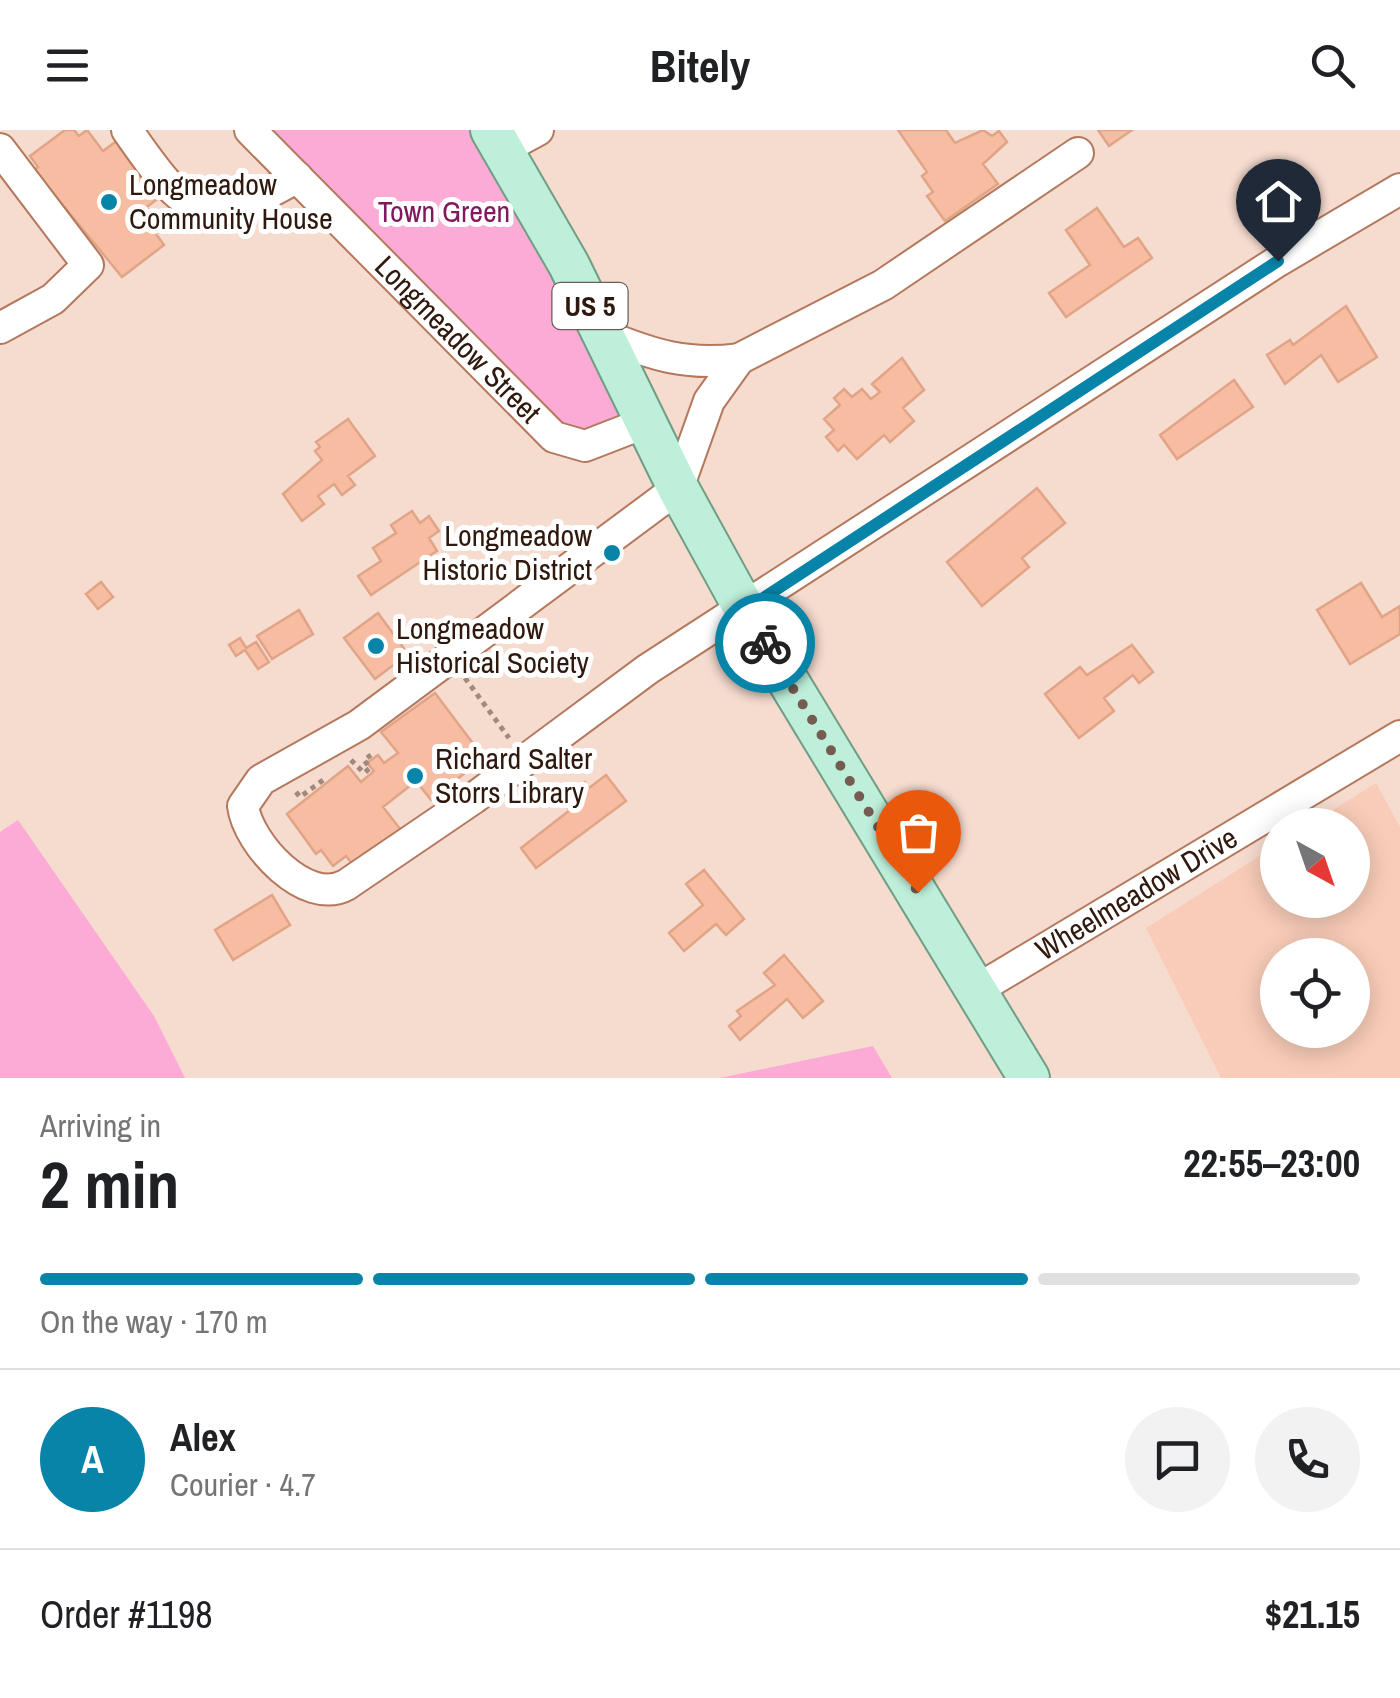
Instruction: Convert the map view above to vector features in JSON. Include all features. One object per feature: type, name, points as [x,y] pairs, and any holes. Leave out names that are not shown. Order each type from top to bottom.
[{"type":"main road","name":"US 5","points":[[497,140],[606,336],[678,488],[745,610],[1029,1078]]},
{"type":"street","points":[[127,130],[180,198],[207,211],[237,208],[297,177]]},
{"type":"street","name":"Longmeadow Street","points":[[250,130],[554,437],[585,446],[646,422]]},
{"type":"street","points":[[497,140],[538,130]]},
{"type":"street","points":[[0,149],[88,266],[53,299],[0,328]]},
{"type":"street","points":[[606,336],[688,362],[739,358],[883,285],[1078,153]]},
{"type":"street","points":[[739,358],[709,401],[678,488],[359,725],[261,780],[244,801],[244,817],[261,843],[297,879],[316,890],[340,889],[474,798],[648,669],[745,610],[1278,261],[1400,189]]},
{"type":"street","name":"Wheelmeadow Drive","points":[[978,989],[1400,736]]},
{"type":"path","points":[[455,664],[517,748]]},
{"type":"path","points":[[288,782],[300,797],[352,758],[364,773],[370,768],[364,760],[371,755],[374,758]]},
{"type":"shaded area","points":[[1376,783],[1400,827],[1400,1078],[1221,1078],[1146,928],[1260,856],[1260,918],[1370,918],[1370,808],[1336,808]]},
{"type":"green space","name":"Town Green","points":[[250,130],[491,130],[647,422],[585,446]]},
{"type":"green space","points":[[18,820],[154,1016],[185,1078],[0,1078],[0,832]]},
{"type":"green space","points":[[873,1046],[892,1078],[720,1078]]},
{"type":"building","name":"Longmeadow Community House","points":[[65,130],[74,130],[79,136],[87,130],[103,151],[118,140],[161,196],[147,207],[163,228],[156,234],[164,245],[122,277],[34,170],[38,167],[30,156]]},
{"type":"building","points":[[898,130],[946,130],[955,143],[983,130],[992,136],[999,131],[1007,142],[983,164],[998,184],[945,221],[927,196],[933,192],[922,176],[927,172]]},
{"type":"building","points":[[1098,130],[1132,130],[1109,146]]},
{"type":"building","points":[[1097,208],[1124,247],[1138,238],[1152,258],[1066,317],[1049,293],[1090,265],[1066,230]]},
{"type":"building","points":[[1346,306],[1377,357],[1338,382],[1321,355],[1285,384],[1267,355],[1290,340],[1293,345]]},
{"type":"building","points":[[902,358],[924,390],[903,408],[914,421],[890,442],[884,435],[857,459],[844,445],[838,451],[826,437],[834,430],[824,419],[840,405],[834,398],[844,389],[852,397],[862,389],[871,399],[880,392],[872,384]]},
{"type":"building","points":[[1234,380],[1253,407],[1177,459],[1160,435]]},
{"type":"building","points":[[348,419],[375,456],[348,476],[355,485],[342,495],[334,484],[318,496],[324,504],[302,521],[283,494],[322,460],[315,451],[320,447],[316,442]]},
{"type":"building","points":[[1037,488],[1065,523],[1022,558],[1029,567],[982,606],[947,562]]},
{"type":"building","points":[[412,511],[420,523],[429,516],[439,531],[429,538],[437,551],[371,595],[358,576],[381,561],[373,548],[396,533],[391,525]]},
{"type":"building","points":[[101,582],[113,597],[98,609],[86,594]]},
{"type":"building","points":[[1361,583],[1382,617],[1400,606],[1400,634],[1350,664],[1317,610]]},
{"type":"building","points":[[299,610],[313,634],[272,659],[257,636]]},
{"type":"building","name":"Longmeadow Historical Society","points":[[378,613],[408,654],[375,679],[344,638]]},
{"type":"building","points":[[240,638],[246,648],[256,642],[269,662],[258,669],[245,650],[236,656],[229,645]]},
{"type":"building","points":[[1132,645],[1153,672],[1139,683],[1133,675],[1104,698],[1114,711],[1079,738],[1045,694],[1080,667],[1087,675]]},
{"type":"building","name":"Richard Salter Storrs Library","points":[[435,693],[484,758],[431,800],[416,781],[383,807],[401,830],[354,866],[346,856],[333,866],[321,850],[316,854],[287,814],[348,766],[361,782],[374,771],[367,763],[378,755],[384,763],[398,753],[381,732]]},
{"type":"building","points":[[606,775],[626,801],[536,868],[521,848],[570,810],[562,800],[585,782],[589,788]]},
{"type":"building","points":[[704,870],[744,919],[726,935],[716,924],[684,951],[669,933],[703,905],[686,884]]},
{"type":"building","points":[[272,895],[290,925],[233,960],[215,930]]},
{"type":"building","points":[[784,955],[823,1001],[803,1018],[787,999],[740,1040],[729,1026],[741,1016],[737,1011],[775,985],[764,973]]},
{"type":"way so far","points":[[765,643],[918,892]]},
{"type":"place","name":"Longmeadow Community House","points":[[109,202]]},
{"type":"place","name":"Longmeadow Historic District","points":[[612,553]]},
{"type":"place","name":"Longmeadow Historical Society","points":[[376,646]]},
{"type":"place","name":"Richard Salter Storrs Library","points":[[415,776]]},
{"type":"route","points":[[765,643],[745,610],[1278,261]]}]
